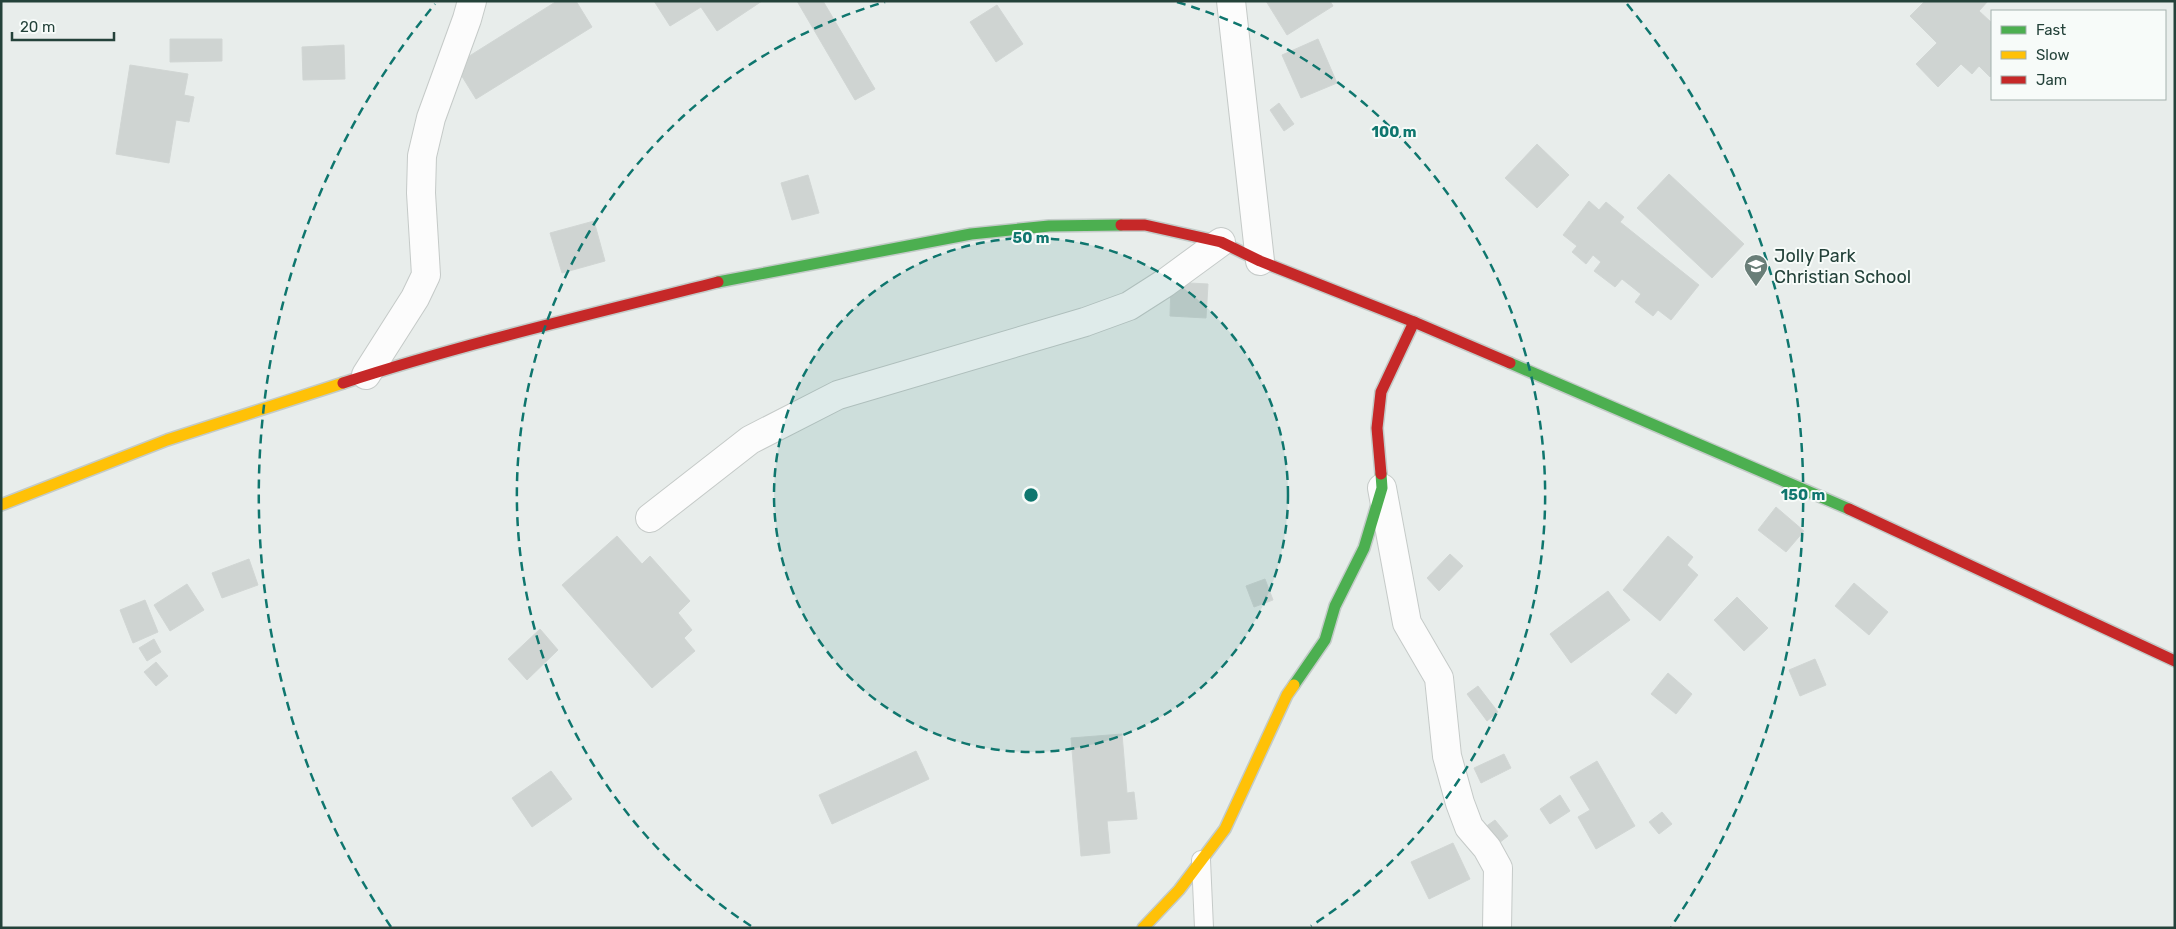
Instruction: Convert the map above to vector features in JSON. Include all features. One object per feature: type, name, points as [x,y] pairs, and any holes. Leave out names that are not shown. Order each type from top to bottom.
[{"type":"street","points":[[366,375],[415,298],[426,275],[421,194],[422,156],[431,118],[472,1]]},
{"type":"street","points":[[1231,1],[1260,261]]},
{"type":"street","points":[[1,505],[167,440],[366,375],[535,328],[738,277],[971,234],[1049,226],[1145,225],[1221,242],[1260,261],[1414,322],[1812,492],[2175,661]]},
{"type":"street","points":[[650,518],[750,440],[838,395],[1085,322],[1129,306],[1165,283],[1221,242]]},
{"type":"street","points":[[1414,322],[1380,392],[1377,428],[1382,488],[1407,623],[1439,678],[1446,756],[1460,803],[1469,827],[1486,848],[1498,868],[1497,928]]},
{"type":"street","points":[[1143,928],[1179,890],[1225,829],[1287,695],[1325,640],[1335,606],[1364,548],[1382,488]]},
{"type":"lane","points":[[1201,860],[1204,928]]},
{"type":"building","points":[[557,1],[576,1],[592,27],[476,99],[455,65]]},
{"type":"building","points":[[654,1],[762,1],[717,31],[701,7],[670,26]]},
{"type":"building","points":[[797,1],[823,1],[875,89],[855,100]]},
{"type":"building","points":[[1266,1],[1330,1],[1333,6],[1287,35]]},
{"type":"building","points":[[1925,1],[1988,1],[1979,11],[1991,22],[1991,76],[1979,66],[1972,74],[1961,64],[1938,87],[1916,64],[1937,43],[1910,16]]},
{"type":"building","points":[[997,5],[1023,44],[996,62],[970,22]]},
{"type":"building","points":[[170,39],[222,39],[222,61],[170,62]]},
{"type":"building","points":[[1318,39],[1337,83],[1301,98],[1282,55]]},
{"type":"building","points":[[344,45],[345,79],[303,80],[302,47]]},
{"type":"building","points":[[130,65],[188,74],[184,95],[194,97],[189,122],[176,120],[169,163],[116,154]]},
{"type":"building","points":[[1279,103],[1294,124],[1284,131],[1270,110]]},
{"type":"building","points":[[1537,144],[1569,175],[1537,208],[1505,178]]},
{"type":"building","points":[[1669,174],[1744,244],[1712,278],[1637,208]]},
{"type":"building","points":[[808,175],[819,213],[792,220],[781,183]]},
{"type":"building","points":[[1589,201],[1599,210],[1606,202],[1624,217],[1620,222],[1699,285],[1671,320],[1658,310],[1653,316],[1635,302],[1641,294],[1622,279],[1615,287],[1594,271],[1601,262],[1593,255],[1586,264],[1572,252],[1577,246],[1563,235]]},
{"type":"building","points":[[594,221],[605,261],[562,273],[550,233]]},
{"type":"building","points":[[1171,282],[1208,284],[1206,318],[1170,316]]},
{"type":"building","points":[[1776,507],[1804,531],[1786,552],[1758,530]]},
{"type":"building","points":[[617,536],[642,564],[650,556],[690,601],[678,613],[692,630],[684,638],[695,651],[652,688],[562,585]]},
{"type":"building","points":[[1668,536],[1693,557],[1687,565],[1698,575],[1660,621],[1623,590]]},
{"type":"building","points":[[1450,554],[1463,566],[1439,591],[1427,578]]},
{"type":"building","points":[[249,559],[258,585],[222,598],[212,573]]},
{"type":"building","points":[[1265,579],[1273,600],[1254,607],[1246,586]]},
{"type":"building","points":[[1854,583],[1888,612],[1869,635],[1835,606]]},
{"type":"building","points":[[187,584],[204,610],[170,631],[154,605]]},
{"type":"building","points":[[1608,591],[1630,620],[1571,663],[1550,634]]},
{"type":"building","points":[[1737,597],[1768,628],[1744,651],[1714,620]]},
{"type":"building","points":[[145,600],[158,632],[133,643],[120,610]]},
{"type":"building","points":[[540,629],[558,650],[527,680],[508,659]]},
{"type":"building","points":[[154,639],[161,652],[147,661],[139,648]]},
{"type":"building","points":[[1815,659],[1826,685],[1800,696],[1789,670]]},
{"type":"building","points":[[156,662],[168,676],[156,686],[144,672]]},
{"type":"building","points":[[1668,673],[1692,694],[1676,714],[1651,694]]},
{"type":"building","points":[[1478,686],[1498,712],[1487,721],[1467,694]]},
{"type":"building","points":[[1122,734],[1127,793],[1134,792],[1137,819],[1107,821],[1110,853],[1081,856],[1071,738]]},
{"type":"building","points":[[916,751],[929,779],[832,824],[819,795]]},
{"type":"building","points":[[1504,754],[1511,768],[1481,783],[1474,768]]},
{"type":"building","points":[[1597,761],[1635,826],[1596,849],[1578,817],[1590,810],[1570,777]]},
{"type":"building","points":[[551,771],[572,799],[532,827],[512,798]]},
{"type":"building","points":[[1560,795],[1570,811],[1550,824],[1540,809]]},
{"type":"building","points":[[1662,812],[1672,824],[1659,834],[1649,822]]},
{"type":"building","points":[[1495,820],[1508,836],[1494,847],[1481,830]]},
{"type":"building","points":[[1453,843],[1470,879],[1429,899],[1411,862]]},
{"type":"traffic: fast","points":[[718,282],[971,234],[1049,226],[1121,225]]},
{"type":"traffic: fast","points":[[1510,363],[1849,509]]},
{"type":"traffic: fast","points":[[1294,685],[1325,640],[1335,606],[1364,548],[1382,488],[1381,474]]},
{"type":"traffic: slow","points":[[1,505],[167,440],[343,383]]},
{"type":"traffic: slow","points":[[1143,928],[1179,890],[1225,829],[1287,695],[1294,685]]},
{"type":"traffic: jam","points":[[1121,225],[1145,225],[1221,242],[1260,261],[1414,322],[1510,363]]},
{"type":"traffic: jam","points":[[343,383],[482,342],[718,282]]},
{"type":"traffic: jam","points":[[1381,474],[1377,428],[1381,392],[1414,322]]},
{"type":"traffic: jam","points":[[1849,509],[2175,661]]},
{"type":"place","name":"Jolly Park Christian School","points":[[1756,287]]}]
